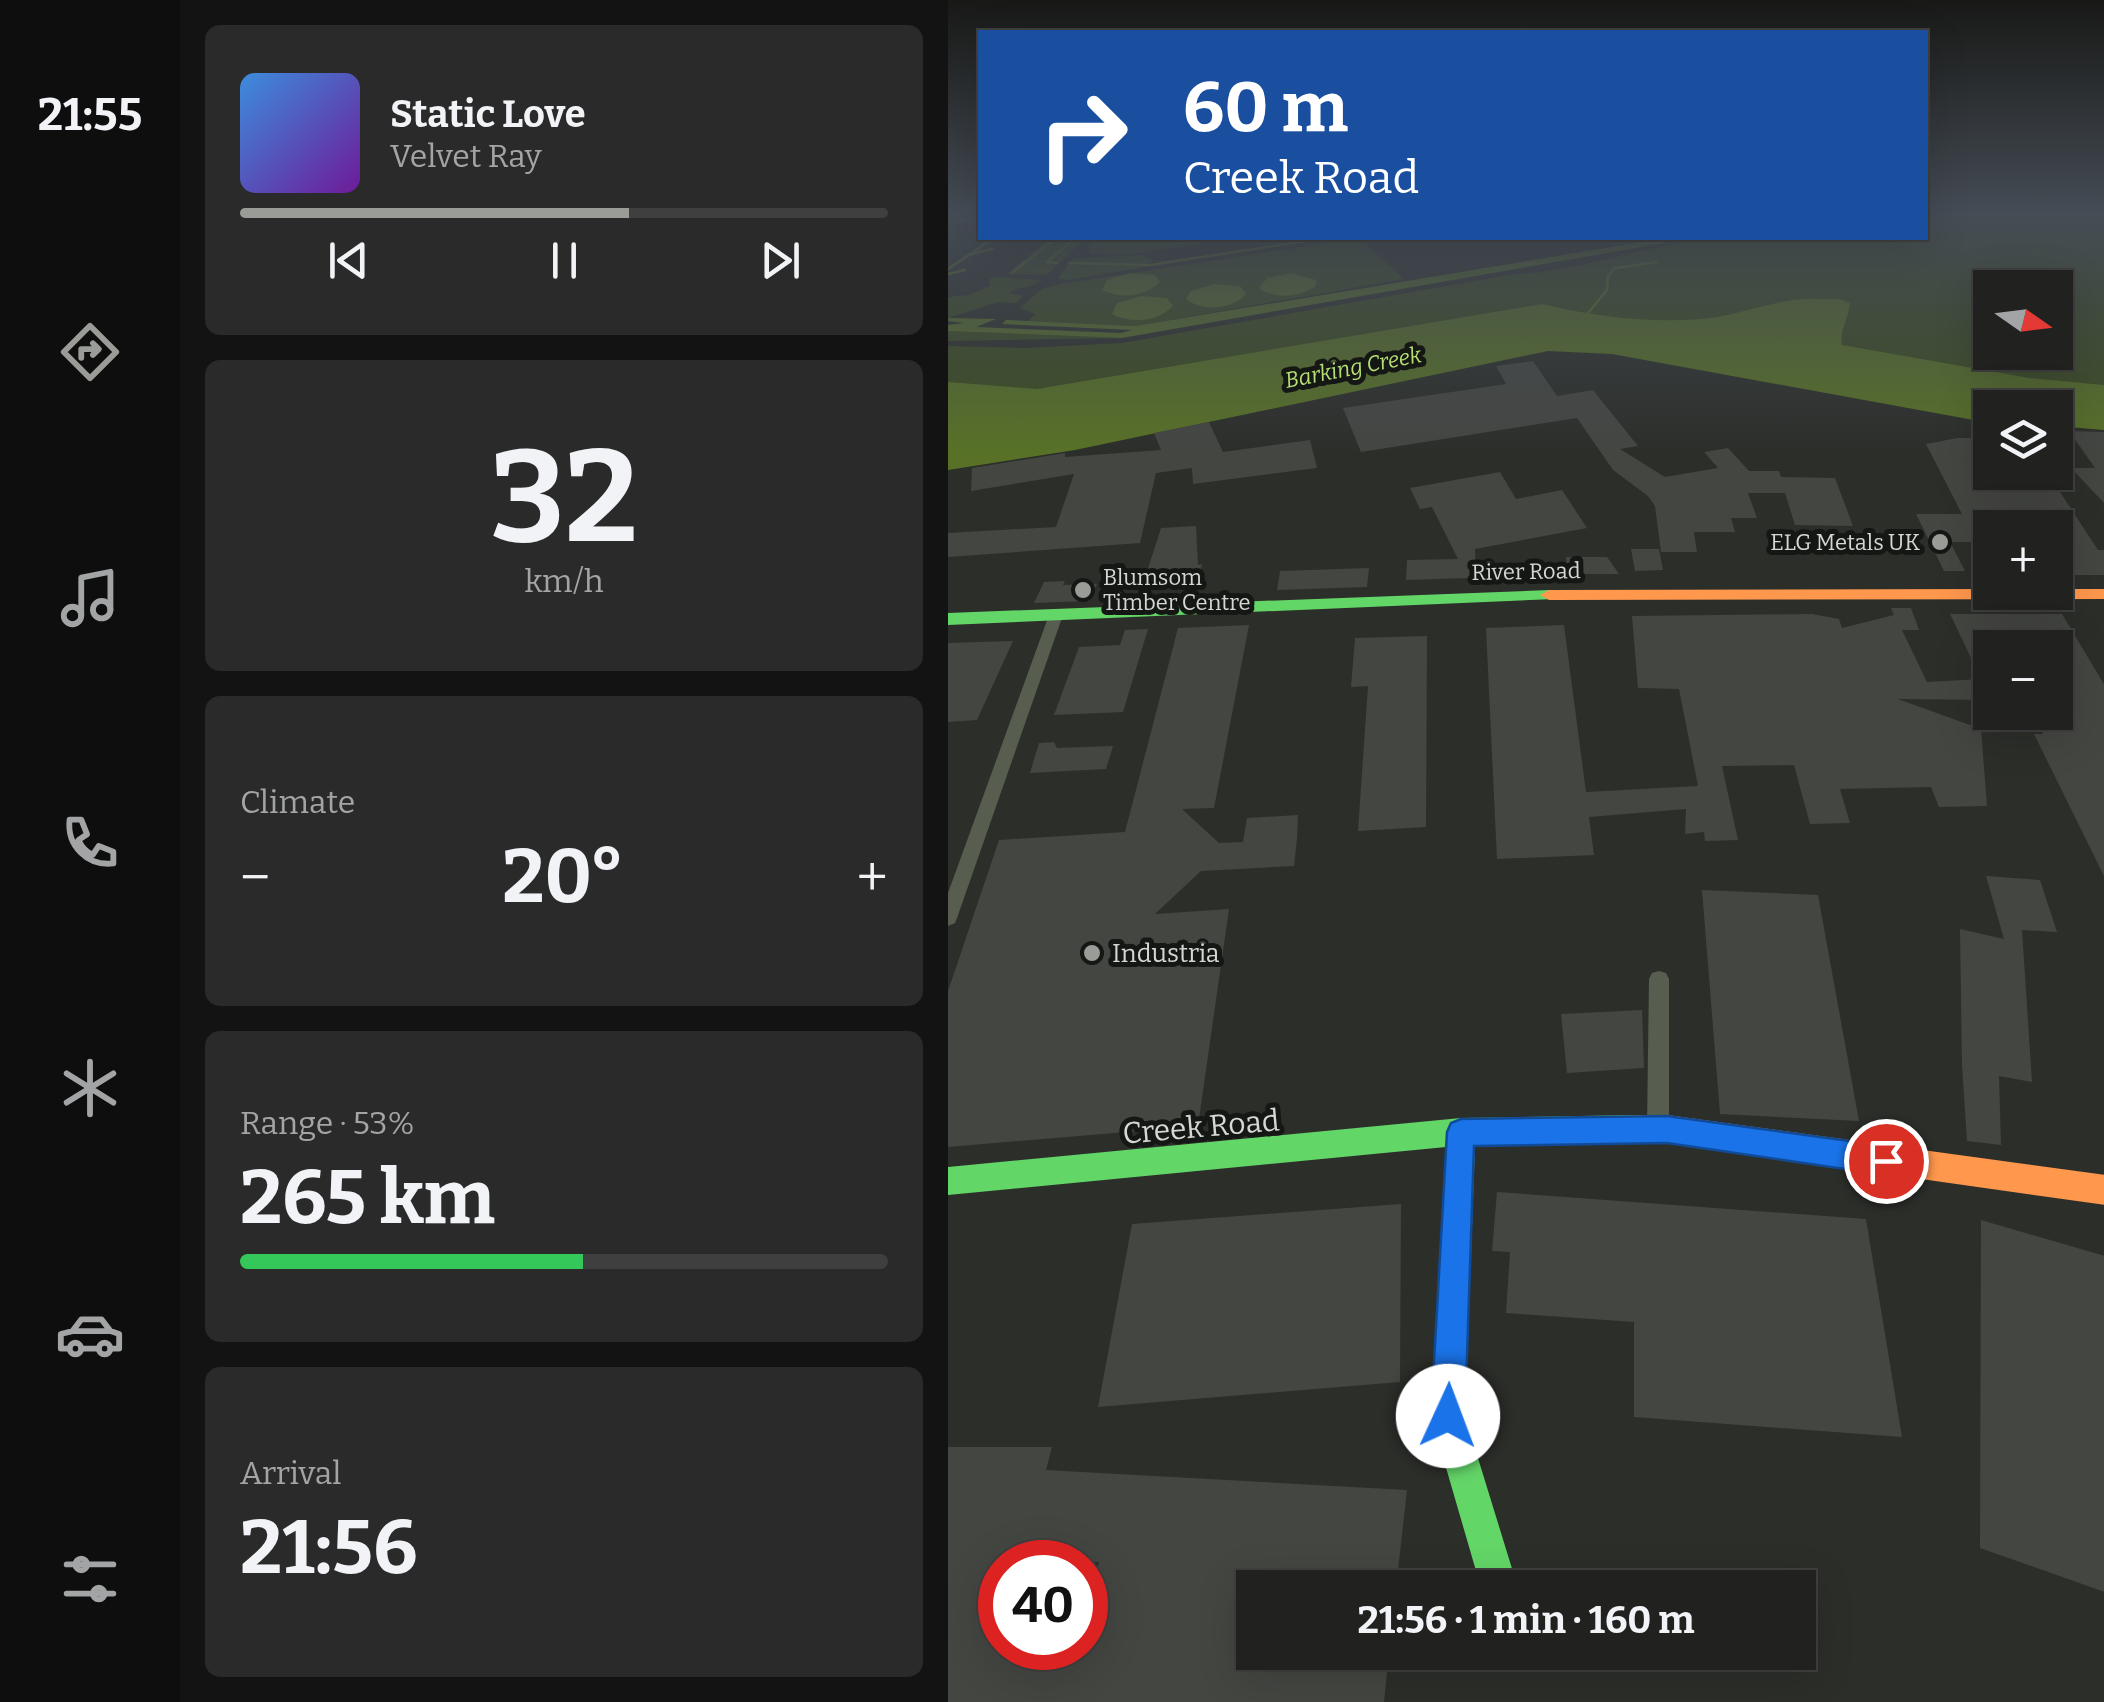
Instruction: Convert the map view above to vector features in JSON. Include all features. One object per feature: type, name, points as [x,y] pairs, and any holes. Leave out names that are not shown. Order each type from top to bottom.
[{"type":"street","name":"River Road","points":[[948,619],[1528,594],[2104,594]]},
{"type":"street","points":[[948,918],[1056,615]]},
{"type":"street","points":[[1658,978],[1658,1130]]},
{"type":"street","name":"Creek Road","points":[[948,1181],[1461,1132],[1658,1130],[2104,1190]]},
{"type":"street","points":[[1461,1132],[1448,1416],[1495,1570]]},
{"type":"shaded area","points":[[1037,293],[1321,293],[1135,326],[1028,321],[1035,314],[1020,308]]},
{"type":"shaded area","points":[[1404,293],[1973,293],[1973,370],[2073,370],[2073,293],[2104,293],[2104,399],[2073,394],[2073,390],[2049,390],[1853,358],[1794,326],[1217,380],[948,398],[948,346],[1026,348],[1122,343]]},
{"type":"shaded area","points":[[1023,296],[1016,303],[998,302],[948,318],[948,297]]},
{"type":"shaded area","points":[[950,331],[1122,338],[948,341]]},
{"type":"water","points":[[1189,293],[1246,294],[1217,307],[1200,306],[1186,299]]},
{"type":"water","points":[[1332,293],[1377,293],[1122,338],[948,331],[948,325],[964,323],[948,318],[996,319],[976,327],[1121,333],[1132,330],[1002,324],[1006,320],[1135,326]]},
{"type":"water","points":[[1141,296],[1167,298],[1173,306],[1144,320],[1112,314],[1117,303]]},
{"type":"water","name":"Barking Creek","points":[[1810,299],[1850,303],[1842,345],[1973,370],[2104,385],[2104,430],[2073,427],[2073,390],[1973,390],[1973,420],[1612,354],[1548,351],[1075,450],[948,470],[948,382],[1037,389],[1542,304],[1605,316],[1668,320],[1710,318]]},
{"type":"building","points":[[1533,361],[1557,396],[1593,390],[1638,446],[1620,449],[1665,477],[1718,468],[1704,452],[1728,448],[1749,471],[1779,471],[1781,477],[1835,478],[1853,526],[1795,525],[1785,493],[1748,493],[1757,518],[1731,518],[1735,532],[1694,532],[1697,552],[1661,552],[1655,506],[1648,496],[1613,470],[1577,418],[1361,452],[1343,408],[1506,384],[1496,366]]},
{"type":"building","points":[[1209,422],[1223,452],[1310,440],[1317,468],[1193,484],[1192,468],[1156,473],[1140,543],[948,557],[948,533],[1056,527],[1074,474],[971,491],[972,468],[1065,453],[1065,457],[1161,450],[1154,433]]},
{"type":"building","points":[[2073,431],[2105,432],[2105,504],[2073,470],[2095,468]]},
{"type":"building","points":[[1973,438],[1973,490],[2059,490],[2072,510],[1973,510],[1973,542],[1950,542],[1965,571],[1944,571],[1916,514],[1962,514],[1926,444]]},
{"type":"building","points":[[1500,472],[1516,499],[1562,490],[1587,528],[1475,549],[1476,586],[1468,578],[1406,580],[1407,560],[1458,559],[1432,507],[1420,509],[1410,488]]},
{"type":"building","points":[[2073,512],[2098,550],[2105,550],[2105,575],[2073,575]]},
{"type":"building","points":[[1196,526],[1198,565],[1202,564],[1198,583],[1143,584],[1161,528]]},
{"type":"building","points":[[1631,549],[1659,549],[1663,570],[1635,571]]},
{"type":"building","points":[[1566,557],[1607,557],[1619,574],[1567,574]]},
{"type":"building","points":[[1369,568],[1367,587],[1277,590],[1280,571]]},
{"type":"building","points":[[1065,581],[1063,585],[1097,584],[1089,601],[1034,603],[1044,582]]},
{"type":"building","points":[[1891,608],[1911,608],[1919,630],[1902,630],[1927,682],[1973,679],[1973,700],[1898,699],[1981,730],[1987,806],[1939,807],[1931,787],[1840,789],[1850,823],[1810,824],[1794,765],[1722,766],[1738,840],[1705,841],[1704,832],[1685,834],[1686,809],[1589,817],[1594,855],[1497,859],[1486,628],[1564,625],[1586,792],[1698,786],[1679,689],[1638,688],[1632,616],[1812,614],[1839,619],[1842,628],[1894,615]]},
{"type":"building","points":[[1950,614],[2062,614],[2072,630],[1973,630],[1973,662]]},
{"type":"building","name":"Industria","points":[[1249,625],[1214,808],[1182,809],[1219,843],[1243,842],[1247,818],[1298,815],[1297,839],[1294,866],[1201,871],[1155,914],[1229,909],[1198,1126],[948,1147],[948,991],[999,840],[1125,832],[1178,628]]},
{"type":"building","points":[[1148,629],[1123,712],[1054,715],[1079,647],[1120,645],[1125,630]]},
{"type":"building","points":[[2073,632],[2105,686],[2105,878],[2034,734],[2043,734],[2041,730],[2073,730]]},
{"type":"building","points":[[1427,636],[1426,827],[1358,831],[1368,686],[1351,687],[1355,638]]},
{"type":"building","points":[[1013,641],[977,720],[948,722],[948,643]]},
{"type":"building","points":[[1054,742],[1057,748],[1113,746],[1106,769],[1030,773],[1039,743]]},
{"type":"building","points":[[1986,876],[2040,880],[2057,932],[2022,930],[2032,1082],[1999,1076],[2001,1145],[1967,1141],[1962,1065],[1960,929],[2004,939]]},
{"type":"building","points":[[1702,890],[1818,895],[1859,1121],[1720,1114]]},
{"type":"building","points":[[1642,1010],[1644,1068],[1567,1073],[1561,1014]]},
{"type":"building","points":[[1497,1192],[1866,1219],[1902,1437],[1634,1417],[1634,1322],[1506,1313],[1510,1252],[1492,1251]]},
{"type":"building","points":[[1401,1204],[1400,1382],[1098,1407],[1132,1224]]},
{"type":"building","points":[[1981,1220],[2105,1256],[2105,1592],[1980,1548]]},
{"type":"building","points":[[948,1447],[1052,1447],[1046,1470],[1407,1490],[1398,1570],[1236,1570],[1236,1670],[1387,1670],[1384,1702],[948,1702]]},
{"type":"waterway","points":[[1584,318],[1604,293]]},
{"type":"traffic: fast","points":[[948,619],[1549,595]]},
{"type":"traffic: fast","points":[[948,1181],[1461,1132],[1636,1129]]},
{"type":"traffic: fast","points":[[1461,1132],[1448,1416],[1495,1570]]},
{"type":"traffic: slow","points":[[1549,595],[2105,594]]},
{"type":"traffic: slow","points":[[1636,1129],[1667,1129],[2105,1190]]},
{"type":"place","name":"ELG Metals UK","points":[[1940,542]]},
{"type":"place","name":"Blumsom Timber Centre","points":[[1083,590]]},
{"type":"place","name":"Industria","points":[[1092,953]]},
{"type":"route","points":[[1448,1416],[1461,1132],[1667,1129],[1886,1161]]}]
